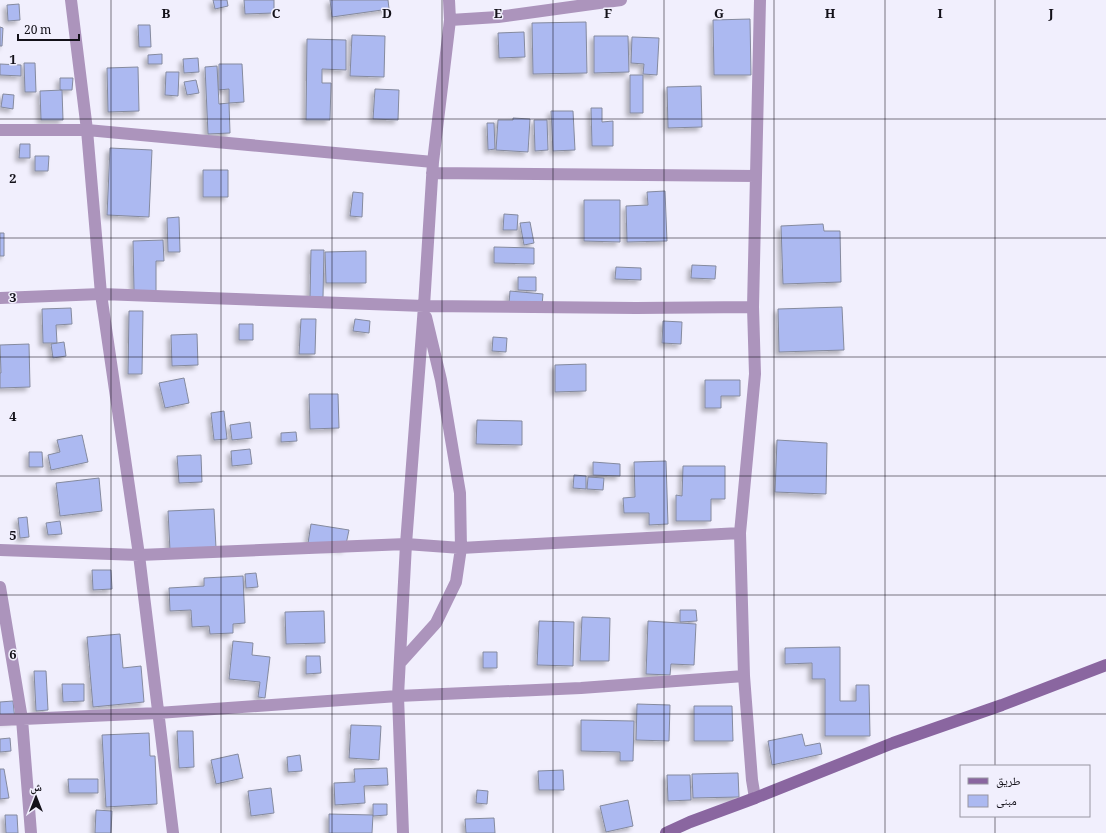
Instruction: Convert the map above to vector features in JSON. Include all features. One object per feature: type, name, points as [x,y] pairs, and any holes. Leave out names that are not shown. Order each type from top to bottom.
[{"type":"street","points":[[71,0],[87,130],[101,294],[139,555],[173,833]]},
{"type":"street","points":[[403,833],[398,696],[406,544],[433,168],[450,20],[449,0]]},
{"type":"street","points":[[450,20],[498,17],[621,0]]},
{"type":"street","points":[[755,798],[752,780],[744,676],[740,533],[755,374],[753,307],[760,0]]},
{"type":"street","points":[[0,130],[87,130],[433,168],[756,176]]},
{"type":"street","points":[[0,298],[101,294],[424,306],[629,308],[753,307]]},
{"type":"street","points":[[400,663],[436,623],[456,582],[462,548],[460,493],[442,380],[424,306]]},
{"type":"street","points":[[0,550],[139,555],[406,544],[462,548],[740,533]]},
{"type":"street","points":[[0,587],[22,719],[31,833]]},
{"type":"street","points":[[666,833],[690,822],[755,798],[893,743],[1002,705],[1106,665]]},
{"type":"street","points":[[0,720],[158,713],[398,696],[581,688],[744,676]]},
{"type":"building","points":[[213,0],[227,0],[228,6],[215,9]]},
{"type":"building","points":[[244,0],[274,0],[274,13],[245,14]]},
{"type":"building","points":[[330,0],[388,0],[389,9],[332,17]]},
{"type":"building","points":[[19,4],[20,20],[8,21],[7,5]]},
{"type":"building","points":[[750,19],[751,75],[714,75],[713,20]]},
{"type":"building","points":[[586,22],[587,73],[533,74],[532,23]]},
{"type":"building","points":[[138,25],[150,25],[151,47],[139,47]]},
{"type":"building","points":[[0,27],[3,28],[2,46],[0,46]]},
{"type":"building","points":[[524,32],[525,57],[499,58],[498,33]]},
{"type":"building","points":[[352,35],[385,36],[384,77],[350,76]]},
{"type":"building","points":[[594,36],[628,36],[629,72],[594,73]]},
{"type":"building","points":[[632,37],[659,38],[657,75],[643,74],[644,64],[631,63]]},
{"type":"building","points":[[307,39],[346,40],[346,70],[322,69],[322,83],[331,83],[330,120],[306,120]]},
{"type":"building","points":[[162,54],[162,64],[148,64],[148,55]]},
{"type":"building","points":[[198,58],[199,72],[184,73],[183,59]]},
{"type":"building","points":[[24,63],[35,63],[36,92],[25,92]]},
{"type":"building","points":[[0,64],[21,65],[21,76],[0,75]]},
{"type":"building","points":[[219,64],[242,64],[244,102],[229,103],[229,89],[219,90]]},
{"type":"building","points":[[217,66],[219,104],[229,103],[230,133],[208,134],[205,67]]},
{"type":"building","points":[[138,67],[139,111],[108,112],[107,68]]},
{"type":"building","points":[[166,72],[179,72],[178,96],[165,95]]},
{"type":"building","points":[[630,75],[643,75],[643,113],[630,113]]},
{"type":"building","points":[[60,78],[73,78],[72,90],[60,90]]},
{"type":"building","points":[[196,80],[199,93],[187,95],[184,82]]},
{"type":"building","points":[[701,86],[702,127],[668,128],[667,87]]},
{"type":"building","points":[[375,89],[399,90],[398,120],[373,119]]},
{"type":"building","points":[[62,90],[63,120],[41,120],[40,91]]},
{"type":"building","points":[[3,94],[14,95],[13,109],[1,107]]},
{"type":"building","points":[[591,108],[602,108],[602,122],[613,121],[613,146],[592,146]]},
{"type":"building","points":[[551,111],[573,111],[575,150],[553,151]]},
{"type":"building","points":[[513,118],[530,119],[528,152],[496,150],[498,120],[513,120]]},
{"type":"building","points":[[534,120],[547,120],[548,150],[535,151]]},
{"type":"building","points":[[487,123],[494,123],[495,149],[488,150]]},
{"type":"building","points":[[20,144],[30,144],[30,158],[19,158]]},
{"type":"building","points":[[110,148],[152,150],[149,217],[107,215]]},
{"type":"building","points":[[35,156],[49,156],[48,171],[35,171]]},
{"type":"building","points":[[203,170],[228,170],[228,197],[203,197]]},
{"type":"building","points":[[665,191],[667,241],[627,242],[626,206],[648,205],[647,192]]},
{"type":"building","points":[[353,192],[363,193],[362,217],[350,216]]},
{"type":"building","points":[[584,200],[620,200],[620,242],[584,241]]},
{"type":"building","points":[[504,214],[518,215],[517,230],[503,230]]},
{"type":"building","points":[[179,217],[180,252],[168,252],[167,218]]},
{"type":"building","points":[[530,222],[534,243],[524,245],[520,223]]},
{"type":"building","points":[[823,224],[824,231],[840,231],[841,282],[783,284],[781,226]]},
{"type":"building","points":[[0,233],[4,233],[4,256],[0,256]]},
{"type":"building","points":[[163,240],[164,261],[156,261],[156,291],[134,291],[133,241]]},
{"type":"building","points":[[494,247],[534,248],[534,264],[494,263]]},
{"type":"building","points":[[311,250],[324,250],[323,297],[310,297]]},
{"type":"building","points":[[366,251],[366,283],[326,283],[325,252]]},
{"type":"building","points":[[692,265],[716,266],[715,279],[691,278]]},
{"type":"building","points":[[616,267],[641,268],[641,280],[615,279]]},
{"type":"building","points":[[518,277],[536,277],[536,291],[518,290]]},
{"type":"building","points":[[510,291],[543,294],[542,305],[509,303]]},
{"type":"building","points":[[842,307],[844,350],[779,352],[778,309]]},
{"type":"building","points":[[71,308],[72,324],[56,325],[57,343],[43,343],[42,309]]},
{"type":"building","points":[[129,311],[143,311],[142,374],[128,374]]},
{"type":"building","points":[[301,319],[316,319],[315,354],[299,354]]},
{"type":"building","points":[[355,319],[370,321],[369,333],[353,331]]},
{"type":"building","points":[[663,321],[682,322],[681,344],[662,343]]},
{"type":"building","points":[[239,324],[253,324],[253,340],[239,340]]},
{"type":"building","points":[[197,334],[198,365],[172,366],[171,335]]},
{"type":"building","points":[[493,337],[507,338],[506,352],[492,351]]},
{"type":"building","points":[[64,342],[66,356],[53,358],[51,344]]},
{"type":"building","points":[[29,344],[30,387],[0,388],[0,345]]},
{"type":"building","points":[[586,364],[586,391],[555,392],[555,365]]},
{"type":"building","points":[[184,378],[189,403],[165,408],[159,383]]},
{"type":"building","points":[[705,380],[740,380],[740,396],[721,396],[721,408],[705,408]]},
{"type":"building","points":[[309,394],[338,394],[339,428],[310,429]]},
{"type":"building","points":[[224,411],[227,439],[214,440],[211,413]]},
{"type":"building","points":[[477,420],[522,421],[522,445],[476,444]]},
{"type":"building","points":[[250,422],[252,438],[232,440],[230,425]]},
{"type":"building","points":[[296,432],[297,441],[281,442],[281,433]]},
{"type":"building","points":[[82,435],[88,462],[51,470],[48,455],[60,452],[57,440]]},
{"type":"building","points":[[777,440],[827,443],[826,494],[775,492]]},
{"type":"building","points":[[250,449],[252,464],[232,466],[231,451]]},
{"type":"building","points":[[29,452],[42,452],[43,467],[29,467]]},
{"type":"building","points":[[201,455],[202,482],[179,483],[177,456]]},
{"type":"building","points":[[666,461],[668,524],[649,525],[649,513],[624,513],[623,498],[635,497],[634,462]]},
{"type":"building","points":[[593,462],[620,464],[620,476],[593,475]]},
{"type":"building","points":[[683,466],[725,466],[725,499],[711,499],[711,521],[676,521],[676,495],[682,496]]},
{"type":"building","points":[[574,475],[586,476],[586,489],[573,488]]},
{"type":"building","points":[[588,477],[604,478],[603,490],[587,489]]},
{"type":"building","points":[[99,478],[102,511],[60,516],[56,483]]},
{"type":"building","points":[[214,509],[216,548],[170,551],[168,511]]},
{"type":"building","points":[[27,517],[29,537],[20,538],[18,518]]},
{"type":"building","points":[[60,521],[62,534],[48,535],[46,523]]},
{"type":"building","points":[[311,524],[349,530],[345,549],[308,543]]},
{"type":"building","points":[[92,570],[111,570],[112,589],[93,590]]},
{"type":"building","points":[[256,573],[258,587],[246,588],[245,574]]},
{"type":"building","points":[[243,576],[245,623],[233,624],[233,633],[210,634],[209,626],[192,627],[191,610],[170,611],[169,588],[204,586],[204,578]]},
{"type":"building","points":[[680,610],[696,610],[697,621],[680,622]]},
{"type":"building","points":[[324,611],[325,643],[286,644],[285,612]]},
{"type":"building","points":[[582,617],[610,618],[609,661],[580,661]]},
{"type":"building","points":[[539,621],[574,622],[573,666],[537,665]]},
{"type":"building","points":[[648,621],[696,624],[694,665],[671,664],[670,675],[646,674]]},
{"type":"building","points":[[120,634],[123,668],[141,666],[144,702],[93,707],[87,637]]},
{"type":"building","points":[[233,641],[253,643],[252,655],[270,657],[265,698],[258,697],[260,682],[229,679]]},
{"type":"building","points":[[840,647],[840,701],[856,701],[856,685],[869,685],[870,736],[825,736],[825,679],[812,679],[812,663],[785,664],[785,648]]},
{"type":"building","points":[[483,652],[497,652],[497,668],[483,668]]},
{"type":"building","points":[[306,656],[320,656],[321,673],[306,674]]},
{"type":"building","points":[[34,671],[46,671],[48,710],[36,711]]},
{"type":"building","points":[[62,684],[84,684],[84,701],[63,702]]},
{"type":"building","points":[[13,701],[15,720],[0,721],[0,702]]},
{"type":"building","points":[[637,704],[670,705],[669,741],[636,740]]},
{"type":"building","points":[[694,706],[732,706],[733,741],[694,741]]},
{"type":"building","points":[[581,720],[634,721],[633,761],[620,761],[620,752],[581,751]]},
{"type":"building","points":[[351,725],[381,726],[379,760],[349,758]]},
{"type":"building","points":[[177,731],[193,731],[194,767],[179,768]]},
{"type":"building","points":[[149,733],[150,756],[155,756],[157,804],[106,807],[102,735]]},
{"type":"building","points":[[802,734],[805,746],[820,743],[822,754],[772,765],[768,741]]},
{"type":"building","points":[[10,738],[11,751],[0,752],[0,739]]},
{"type":"building","points":[[238,754],[243,778],[216,784],[211,760]]},
{"type":"building","points":[[300,755],[302,771],[288,772],[287,757]]},
{"type":"building","points":[[387,768],[388,785],[364,786],[365,803],[335,805],[334,783],[355,782],[354,769]]},
{"type":"building","points":[[0,769],[4,769],[9,798],[0,799]]},
{"type":"building","points":[[563,770],[564,790],[539,790],[538,771]]},
{"type":"building","points":[[738,773],[739,797],[693,798],[692,774]]},
{"type":"building","points":[[667,775],[690,775],[691,800],[668,801]]},
{"type":"building","points":[[68,779],[98,779],[98,793],[69,793]]},
{"type":"building","points":[[271,788],[274,813],[251,816],[248,791]]},
{"type":"building","points":[[477,790],[488,791],[487,804],[476,803]]},
{"type":"building","points":[[628,800],[633,826],[606,832],[600,806]]},
{"type":"building","points":[[373,804],[387,804],[387,815],[373,816]]},
{"type":"building","points":[[96,810],[112,811],[111,833],[95,833]]},
{"type":"building","points":[[329,814],[373,815],[372,833],[329,833]]},
{"type":"building","points":[[5,815],[17,815],[18,833],[6,833]]},
{"type":"building","points":[[494,818],[495,833],[466,833],[465,819]]}]
